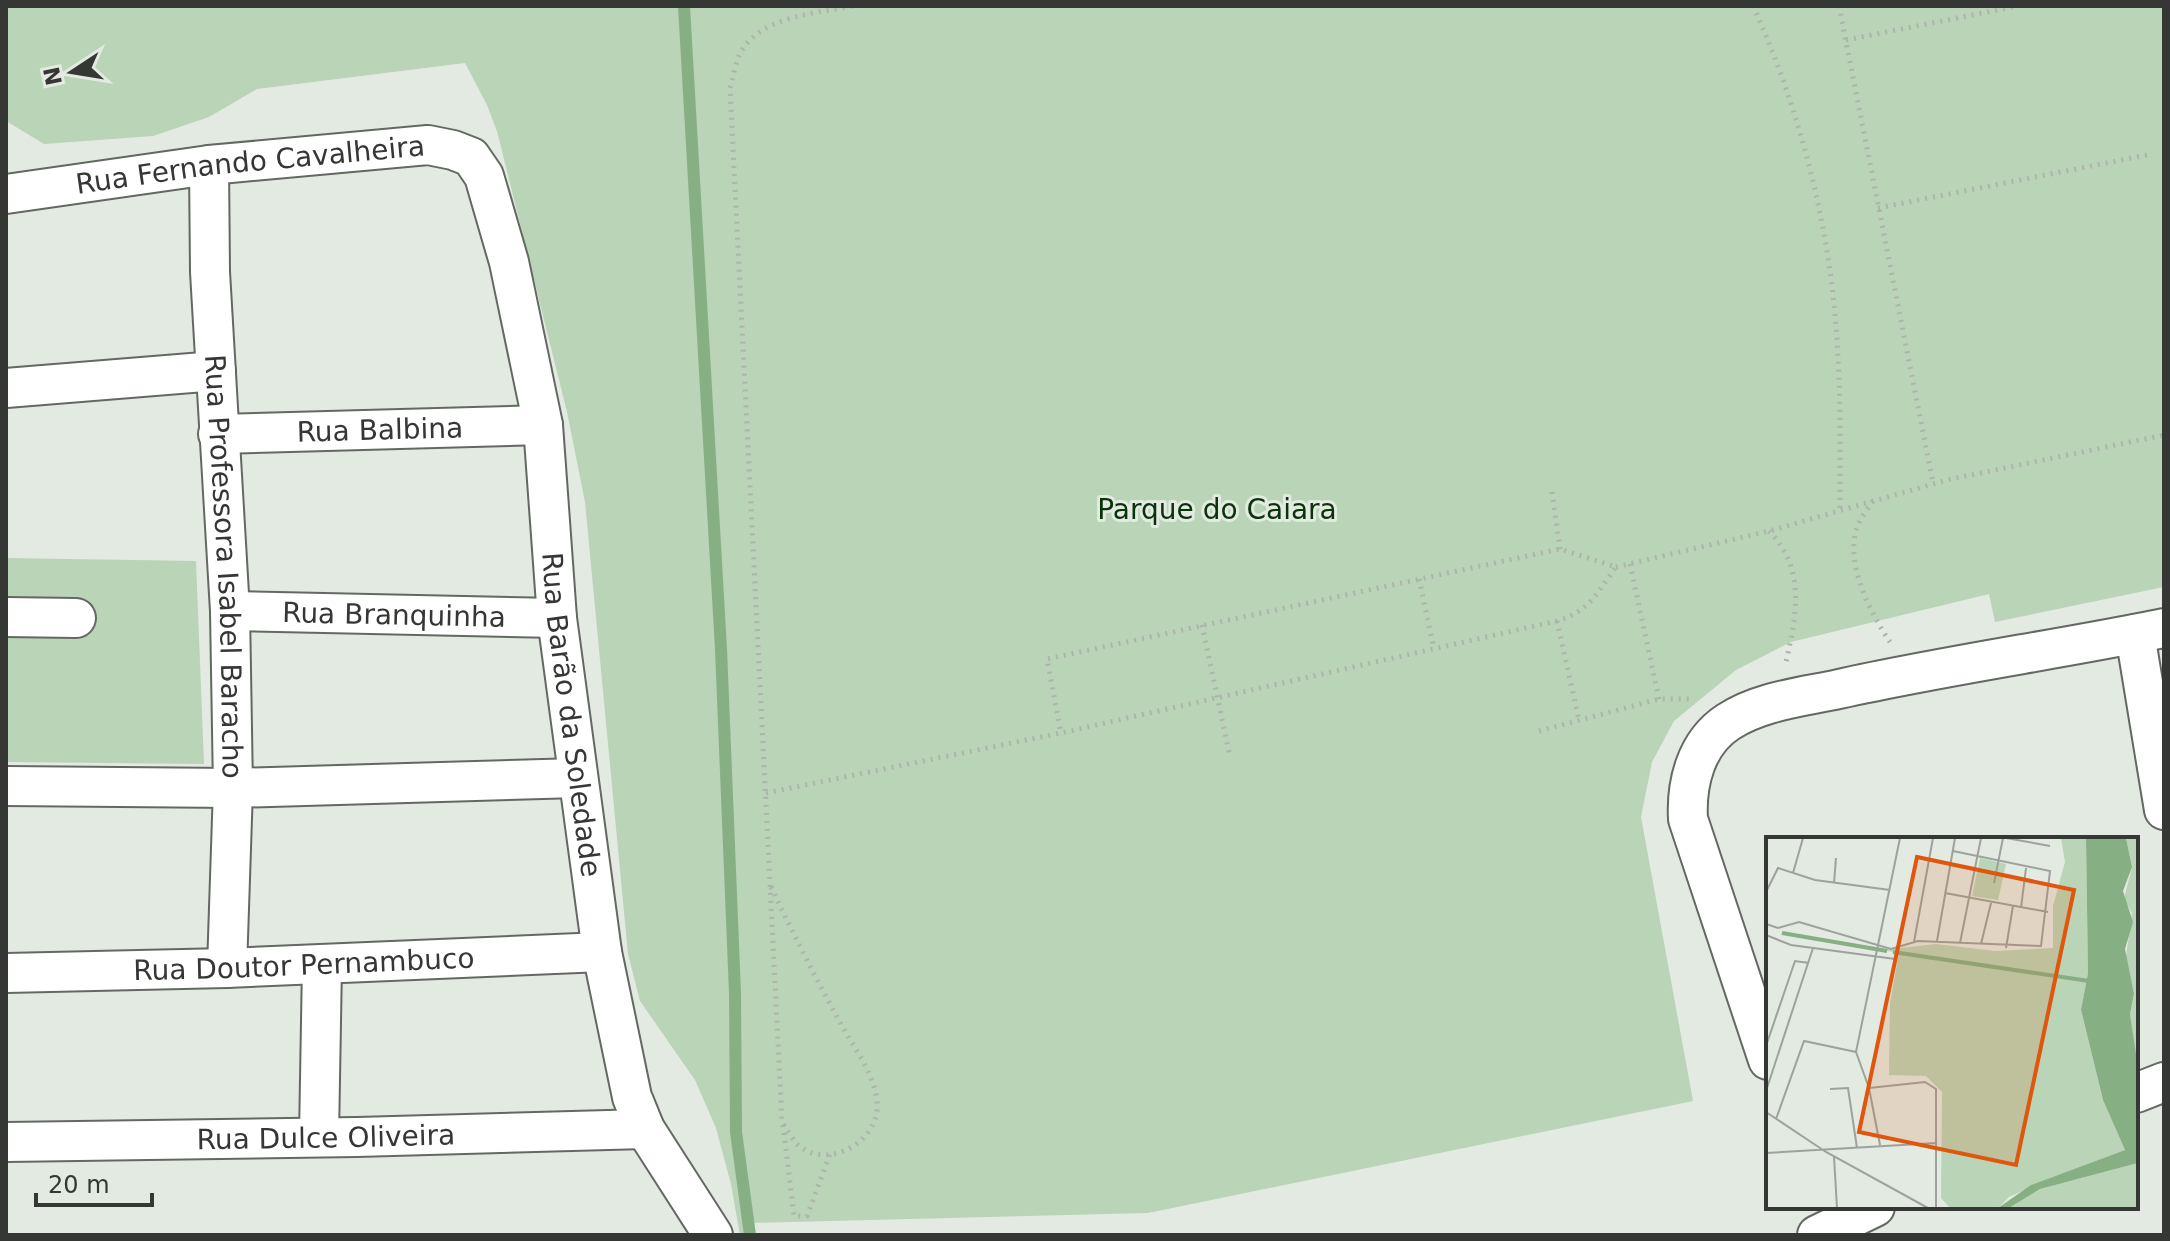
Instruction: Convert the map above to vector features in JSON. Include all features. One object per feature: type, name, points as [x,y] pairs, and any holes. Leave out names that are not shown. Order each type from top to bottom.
[{"type":"street","name":"Rua Fernando Cavalheira","points":[[6,194],[209,165],[428,145],[471,157],[484,176]]},
{"type":"street","name":"Rua Professora Isabel Baracho","points":[[209,165],[210,272],[230,611],[233,788],[227,968]]},
{"type":"street","name":"Rua Barão da Soledade","points":[[484,176],[509,262],[543,425],[557,618],[578,778],[602,952],[632,1097],[645,1129],[713,1235]]},
{"type":"street","points":[[6,388],[216,371]]},
{"type":"street","name":"Rua Balbina","points":[[218,434],[543,425]]},
{"type":"street","name":"Rua Branquinha","points":[[230,611],[557,618]]},
{"type":"street","points":[[6,617],[76,618]]},
{"type":"street","points":[[1766,1054],[1688,819],[1687,801],[1692,774],[1703,747],[1726,724],[1754,708],[1777,702],[1911,673],[2150,631],[2164,810]]},
{"type":"street","points":[[6,786],[233,788],[578,778]]},
{"type":"street","name":"Rua Doutor Pernambuco","points":[[6,973],[227,968],[602,952]]},
{"type":"street","points":[[319,1137],[322,964]]},
{"type":"street","points":[[2138,1092],[2164,1082]]},
{"type":"street","name":"Rua Dulce Oliveira","points":[[6,1142],[645,1129]]},
{"type":"street","points":[[1819,1224],[1868,1209]]},
{"type":"path","points":[[830,1154],[807,1216],[794,1216],[782,1122],[730,88],[739,55],[754,36],[783,20],[854,6]]},
{"type":"path","points":[[1753,6],[1796,120],[1821,222],[1837,338],[1840,511]]},
{"type":"path","points":[[1839,6],[1933,483]]},
{"type":"path","points":[[1846,40],[2018,6]]},
{"type":"path","points":[[1878,208],[2152,154]]},
{"type":"path","points":[[1061,733],[1047,659],[1560,549],[1616,567],[1769,531],[1933,483],[2164,435]]},
{"type":"path","points":[[1552,492],[1560,549]]},
{"type":"path","points":[[1873,501],[1858,524],[1853,551],[1861,587],[1875,620],[1911,673]]},
{"type":"path","points":[[1769,531],[1781,544],[1792,564],[1796,604],[1777,702]]},
{"type":"path","points":[[1630,564],[1659,699]]},
{"type":"path","points":[[766,793],[1061,733],[1557,621],[1576,615],[1589,604],[1616,567]]},
{"type":"path","points":[[1419,579],[1434,649]]},
{"type":"path","points":[[1557,621],[1579,720]]},
{"type":"path","points":[[1202,625],[1230,757]]},
{"type":"path","points":[[1539,731],[1659,699],[1698,700],[1709,706],[1726,724]]},
{"type":"path","points":[[771,887],[800,948],[873,1079],[878,1104],[875,1122],[862,1141],[840,1153],[820,1154],[798,1144],[782,1122]]},
{"type":"green space","name":"Parque do Caiara","points":[[6,6],[2164,6],[2164,587],[1995,622],[1989,594],[1791,642],[1736,670],[1674,721],[1652,762],[1641,817],[1693,1101],[1148,1213],[749,1223],[750,1235],[740,1235],[716,1128],[695,1080],[640,1001],[628,954],[585,502],[567,412],[497,131],[465,63],[257,89],[209,117],[153,136],[44,144],[6,121]]},
{"type":"green space","points":[[6,558],[196,561],[204,764],[6,762]]},
{"type":"waterway","points":[[684,6],[721,649],[735,993],[736,1132],[750,1235]]}]
